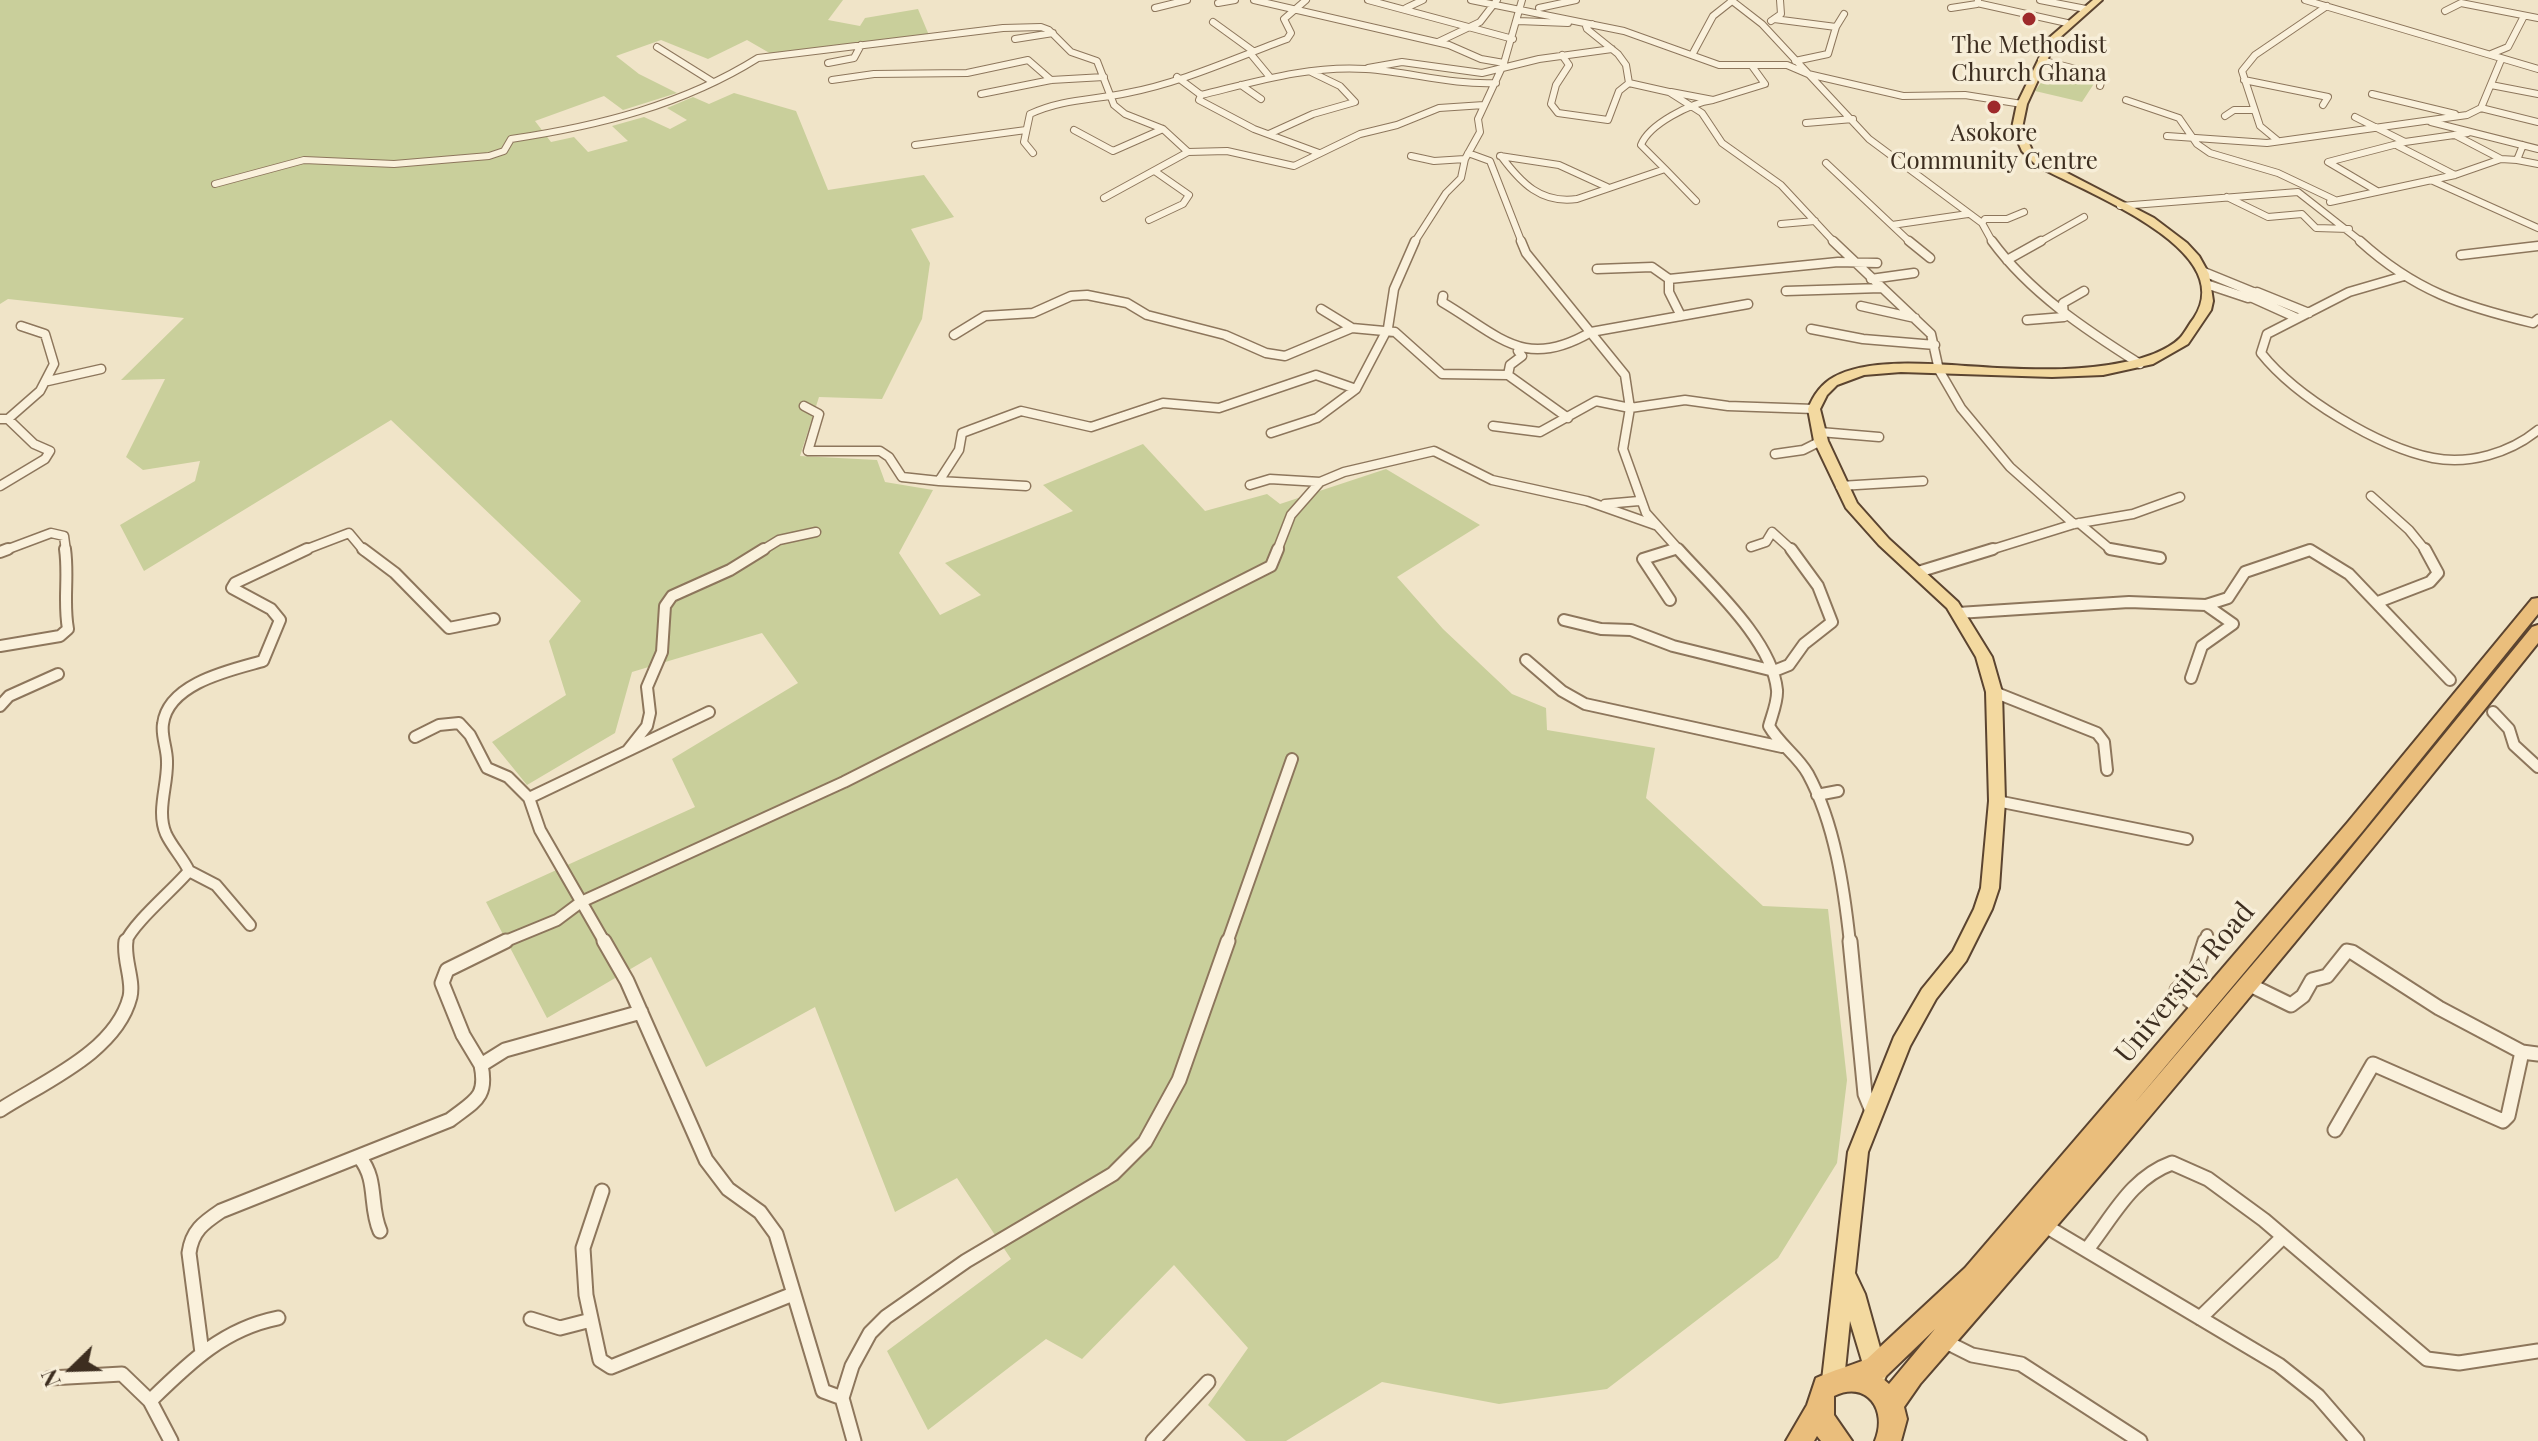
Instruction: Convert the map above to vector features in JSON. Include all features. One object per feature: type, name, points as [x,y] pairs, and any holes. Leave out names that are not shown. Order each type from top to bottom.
[{"type":"highway","name":"University Road","points":[[1866,1384],[1974,1276],[2538,603]]},
{"type":"highway","name":"University Road","points":[[1866,1384],[1911,1375],[1944,1341],[2450,743],[2538,631]]},
{"type":"highway","points":[[1799,1441],[1819,1409],[1822,1392],[1866,1384],[1894,1423],[1888,1441]]},
{"type":"highway","points":[[1819,1409],[1836,1440]]},
{"type":"main road","points":[[1866,1384],[1835,1344],[1846,1276],[1851,1189],[1858,1152],[1872,1111],[1901,1043],[1929,994],[1960,956],[1990,888],[1997,801],[1994,692],[1984,657],[1958,613],[1865,524],[1840,486],[1814,409],[1829,383],[1842,376],[1875,369],[2077,373],[2140,364],[2176,348],[2191,336],[2206,306],[2205,282],[2180,242],[2055,172],[2027,151],[2017,128],[2022,104],[2052,40],[2067,23],[2092,5]]},
{"type":"main road","points":[[1846,1276],[1854,1294],[1866,1384]]},
{"type":"street","points":[[1155,8],[1187,0]]},
{"type":"street","points":[[1218,3],[1235,0]]},
{"type":"street","points":[[1254,0],[1437,42],[1503,64],[1612,49]]},
{"type":"street","points":[[1033,153],[1024,142],[1030,114],[1056,102],[1112,95],[1177,77],[1287,39],[1291,33],[1284,19],[1306,0]]},
{"type":"street","points":[[1368,0],[1513,39]]},
{"type":"street","points":[[1406,8],[1423,0]]},
{"type":"street","points":[[1471,0],[1522,3],[1589,25],[1648,37],[1719,65],[1787,65],[1808,74],[1903,96],[1965,95],[2022,104]]},
{"type":"street","points":[[1522,3],[1537,8],[1576,0]]},
{"type":"street","points":[[1692,55],[1702,32],[1721,6],[1731,0],[1762,24],[1869,139],[1934,184],[1982,223],[1990,242],[2065,313],[2140,364]]},
{"type":"street","points":[[1762,24],[1781,14],[1780,0]]},
{"type":"street","points":[[2040,0],[2092,5]]},
{"type":"street","points":[[2305,0],[2538,69]]},
{"type":"street","points":[[1437,42],[1473,28],[1496,2]]},
{"type":"street","points":[[1951,8],[1978,2],[2067,23]]},
{"type":"street","points":[[2445,11],[2458,2],[2538,18]]},
{"type":"street","points":[[1271,433],[1306,425],[1346,401],[1356,389],[1388,328],[1394,289],[1410,249],[1446,193],[1461,178],[1466,156],[1480,132],[1478,119],[1513,39],[1522,3]]},
{"type":"street","points":[[2277,140],[2260,126],[2242,71],[2255,55],[2327,6]]},
{"type":"street","points":[[1795,61],[1828,54],[1836,27],[1844,14]]},
{"type":"street","points":[[2491,54],[2508,47],[2524,16]]},
{"type":"street","points":[[1774,19],[1836,27]]},
{"type":"street","points":[[1518,21],[1589,25],[1626,65],[1629,83]]},
{"type":"street","points":[[1213,22],[1252,52]]},
{"type":"street","points":[[215,184],[298,161],[394,164],[489,156],[504,151],[511,139],[578,129],[649,109],[713,82],[758,58],[918,41],[1003,28],[1041,27],[1053,33],[1071,52],[1097,61],[1114,105],[1125,114],[1163,129],[1188,152]]},
{"type":"street","points":[[1015,39],[1053,33]]},
{"type":"street","points":[[828,63],[854,58],[861,45]]},
{"type":"street","points":[[657,47],[713,82]]},
{"type":"street","points":[[1252,52],[1251,58],[1269,76]]},
{"type":"street","points":[[1562,55],[1569,65],[1556,85],[1551,104],[1558,113],[1608,120],[1619,91],[1629,83]]},
{"type":"street","points":[[832,80],[885,74],[967,73],[1028,60],[1051,80]]},
{"type":"street","points":[[1367,69],[1386,61],[1403,60],[1470,70],[1498,70],[1503,64]]},
{"type":"street","points":[[2041,60],[2103,76],[2100,86]]},
{"type":"street","points":[[2481,108],[2501,60]]},
{"type":"street","points":[[1696,201],[1641,145],[1645,134],[1659,123],[1700,102],[1765,84],[1752,66]]},
{"type":"street","points":[[1201,95],[1269,76],[1367,69],[1474,85],[1496,83]]},
{"type":"street","points":[[1269,134],[1313,114],[1355,102],[1340,86],[1310,72]]},
{"type":"street","points":[[981,94],[1051,80],[1104,77]]},
{"type":"street","points":[[1177,77],[1201,95]]},
{"type":"street","points":[[2244,80],[2328,97],[2323,105]]},
{"type":"street","points":[[1629,83],[1713,100]]},
{"type":"street","points":[[1241,85],[1261,99]]},
{"type":"street","points":[[2491,85],[2537,92]]},
{"type":"street","points":[[1669,92],[1706,116],[1722,143],[1781,185],[1855,264],[1917,318],[1931,334],[1939,370],[1961,408],[2010,467],[2110,549],[2160,558]]},
{"type":"street","points":[[2372,94],[2460,116]]},
{"type":"street","points":[[1201,95],[1199,100],[1223,115],[1319,153]]},
{"type":"street","points":[[2126,100],[2179,118],[2210,153],[2278,173],[2335,200]]},
{"type":"street","points":[[1104,198],[1188,152],[1227,151],[1291,166],[1360,134],[1397,125],[1439,108],[1484,105]]},
{"type":"street","points":[[2167,136],[2254,144],[2349,134],[2376,127],[2460,116],[2481,108],[2538,122]]},
{"type":"street","points":[[2225,116],[2234,110],[2253,110]]},
{"type":"street","points":[[2355,117],[2455,175]]},
{"type":"street","points":[[1806,123],[1853,119]]},
{"type":"street","points":[[2425,121],[2538,149]]},
{"type":"street","points":[[1074,130],[1113,151],[1163,129]]},
{"type":"street","points":[[915,145],[1026,130]]},
{"type":"street","points":[[2377,191],[2328,162],[2359,152],[2468,133]]},
{"type":"street","points":[[2349,134],[2359,152]]},
{"type":"street","points":[[2453,135],[2501,159]]},
{"type":"street","points":[[2517,160],[2523,145]]},
{"type":"street","points":[[1482,155],[1493,168],[1526,253],[1625,375],[1630,408],[1623,449],[1639,501],[1747,627],[1774,671],[1778,694],[1769,726],[1784,747],[1803,765],[1817,795],[1833,844],[1848,922],[1865,1094],[1872,1111]]},
{"type":"street","points":[[1411,156],[1434,161],[1466,156],[1501,156],[1559,165],[1607,187]]},
{"type":"street","points":[[1501,156],[1519,181],[1552,200],[1578,198],[1607,187],[1631,184],[1665,169]]},
{"type":"street","points":[[2320,204],[2455,175],[2501,159],[2538,164]]},
{"type":"street","points":[[1826,163],[1857,196],[1870,203],[1930,258]]},
{"type":"street","points":[[1149,220],[1183,204],[1189,195],[1156,172]]},
{"type":"street","points":[[2431,180],[2538,228]]},
{"type":"street","points":[[2120,206],[2313,189]]},
{"type":"street","points":[[2298,192],[2320,204],[2404,276],[2428,290],[2536,323]]},
{"type":"street","points":[[2225,196],[2268,217],[2302,214],[2316,228],[2349,229]]},
{"type":"street","points":[[1982,223],[1985,219],[2007,219],[2024,212]]},
{"type":"street","points":[[1892,225],[1968,214]]},
{"type":"street","points":[[2007,260],[2084,217]]},
{"type":"street","points":[[1781,224],[1815,221]]},
{"type":"street","points":[[2461,255],[2538,246]]},
{"type":"street","points":[[1597,269],[1652,267],[1669,279],[1838,262],[1877,263]]},
{"type":"street","points":[[1871,279],[1914,273]]},
{"type":"street","points":[[2404,276],[2349,292],[2267,334],[2261,353],[2266,363],[2306,396],[2394,444],[2433,458],[2467,458],[2525,443],[2538,430]]},
{"type":"street","points":[[1669,279],[1669,292],[1681,316]]},
{"type":"street","points":[[2205,282],[2236,284],[2297,318]]},
{"type":"street","points":[[2205,282],[2232,293],[2251,295],[2309,313]]},
{"type":"street","points":[[2232,293],[2230,287],[2236,284]]},
{"type":"street","points":[[1786,291],[1881,288]]},
{"type":"street","points":[[2065,313],[2063,303],[2084,291]]},
{"type":"street","points":[[954,335],[985,316],[1033,313],[1065,298],[1083,295],[1127,303],[1147,315],[1225,335],[1266,353],[1285,356],[1352,328],[1388,328],[1442,374],[1508,375],[1568,418]]},
{"type":"street","points":[[1443,296],[1442,302],[1518,351],[1522,356],[1510,365],[1508,375]]},
{"type":"street","points":[[1518,351],[1549,349],[1581,340],[1591,332],[1748,304]]},
{"type":"street","points":[[1861,306],[1917,318]]},
{"type":"street","points":[[1321,309],[1352,328]]},
{"type":"street","points":[[2027,320],[2058,319],[2065,313]]},
{"type":"street","points":[[21,326],[42,328],[48,334],[50,358],[54,364],[48,381]]},
{"type":"street","points":[[1811,329],[1863,339],[1935,345]]},
{"type":"street","points":[[0,486],[50,455],[50,451],[34,444],[4,419],[48,381],[101,369]]},
{"type":"street","points":[[939,481],[959,450],[962,433],[1021,411],[1091,427],[1163,403],[1219,408],[1316,375],[1356,389]]},
{"type":"street","points":[[1493,426],[1538,433],[1555,429],[1596,401],[1630,408],[1685,400],[1728,406],[1779,405],[1814,409]]},
{"type":"street","points":[[804,406],[819,414],[808,451],[880,451],[889,457],[902,477],[957,485],[1011,481],[1026,486]]},
{"type":"street","points":[[1775,454],[1803,450],[1821,437],[1879,437]]},
{"type":"street","points":[[1250,485],[1270,479],[1320,482],[1344,472],[1434,451],[1492,480],[1598,504],[1657,525]]},
{"type":"street","points":[[1840,486],[1923,481]]},
{"type":"street","points":[[202,1353],[189,1253],[191,1238],[200,1225],[221,1211],[360,1158],[459,1113],[480,1096],[485,1085],[481,1065],[463,1035],[442,983],[447,970],[474,954],[557,920],[581,902],[844,782],[1271,566],[1291,515],[1320,482]]},
{"type":"street","points":[[2371,496],[2420,540],[2438,573],[2430,582],[2378,602]]},
{"type":"street","points":[[1918,572],[2077,524],[2133,514],[2180,497]]},
{"type":"street","points":[[1598,504],[1639,501]]},
{"type":"street","points":[[628,750],[647,726],[650,713],[647,687],[662,652],[665,606],[672,596],[730,570],[779,540],[816,532]]},
{"type":"street","points":[[1564,620],[1601,629],[1631,630],[1673,646],[1774,671],[1789,665],[1804,644],[1832,622],[1828,605],[1817,585],[1777,534],[1772,532],[1766,542],[1751,547]]},
{"type":"street","points":[[0,552],[51,533],[64,536],[68,572],[63,601],[68,629],[60,636],[0,646]]},
{"type":"street","points":[[250,925],[213,881],[189,871],[164,830],[162,802],[167,767],[163,721],[168,704],[189,688],[263,661],[280,620],[271,608],[238,595],[232,588],[235,583],[349,533],[366,553],[395,573],[449,628],[494,619]]},
{"type":"street","points":[[1670,600],[1643,559],[1678,548]]},
{"type":"street","points":[[1958,613],[2129,602],[2206,605],[2228,598],[2245,572],[2310,550],[2325,557],[2378,602],[2425,661],[2450,680]]},
{"type":"street","points":[[2191,678],[2202,646],[2216,634],[2232,628],[2233,624],[2206,605]]},
{"type":"street","points":[[1526,660],[1559,685],[1568,698],[1585,704],[1784,747]]},
{"type":"street","points":[[0,706],[9,696],[58,674]]},
{"type":"street","points":[[1994,692],[2066,718],[2102,736],[2107,770]]},
{"type":"street","points":[[529,798],[709,712]]},
{"type":"street","points":[[2493,712],[2509,729],[2514,745],[2538,767]]},
{"type":"street","points":[[415,737],[439,725],[459,723],[470,735],[487,768],[508,777],[529,798],[540,830],[641,1012],[706,1160],[728,1189],[760,1212],[776,1234],[823,1391],[842,1398]]},
{"type":"street","points":[[854,1441],[842,1398],[852,1366],[870,1333],[886,1317],[966,1261],[1113,1174],[1145,1142],[1179,1080],[1292,759]]},
{"type":"street","points":[[1817,795],[1838,791]]},
{"type":"street","points":[[1997,801],[2187,839]]},
{"type":"street","points":[[0,1110],[97,1047],[113,1028],[130,996],[125,944],[132,928],[157,908],[189,871]]},
{"type":"street","points":[[2200,1009],[2177,990],[2195,973],[2207,935]]},
{"type":"street","points":[[2248,984],[2291,1005],[2303,996],[2312,980],[2327,976],[2332,965],[2347,951],[2352,952],[2439,1008],[2522,1052],[2538,1054]]},
{"type":"street","points":[[481,1065],[505,1050],[641,1012]]},
{"type":"street","points":[[2335,1130],[2373,1064],[2503,1121],[2508,1116],[2522,1052]]},
{"type":"street","points":[[360,1158],[373,1175],[375,1223],[380,1231]]},
{"type":"street","points":[[2088,1248],[2127,1193],[2170,1163],[2191,1166],[2283,1237],[2410,1346],[2435,1363],[2480,1359],[2513,1351],[2538,1351]]},
{"type":"street","points":[[602,1191],[583,1248],[591,1320],[600,1360],[611,1367],[793,1294]]},
{"type":"street","points":[[2044,1225],[2088,1248],[2279,1365],[2318,1396],[2357,1441]]},
{"type":"street","points":[[2200,1318],[2283,1237]]},
{"type":"street","points":[[150,1401],[202,1353],[249,1322],[278,1318]]},
{"type":"street","points":[[531,1319],[548,1329],[565,1331],[591,1320]]},
{"type":"street","points":[[1944,1341],[1963,1355],[1999,1357],[2021,1364],[2140,1441]]},
{"type":"street","points":[[50,1378],[122,1374],[150,1401],[171,1441]]},
{"type":"street","points":[[1153,1441],[1208,1382]]},
{"type":"green space","points":[[0,0],[843,0],[828,20],[860,26],[865,18],[918,9],[931,40],[773,55],[747,40],[708,59],[661,40],[616,56],[639,74],[677,93],[623,110],[604,96],[535,121],[551,142],[574,137],[588,152],[628,141],[612,126],[644,117],[670,129],[687,120],[667,108],[693,97],[709,104],[734,93],[796,111],[828,190],[924,175],[954,217],[911,229],[930,263],[922,319],[882,399],[819,397],[800,456],[877,460],[885,482],[933,490],[899,553],[940,615],[981,595],[945,563],[1073,511],[1043,485],[1143,444],[1205,511],[1267,494],[1280,504],[1386,469],[1480,525],[1397,577],[1443,629],[1512,694],[1546,708],[1547,730],[1655,748],[1646,798],[1763,906],[1828,909],[1847,1080],[1837,1163],[1778,1258],[1607,1389],[1499,1404],[1382,1382],[1286,1441],[1246,1441],[1208,1405],[1248,1348],[1174,1265],[1082,1359],[1046,1339],[928,1430],[887,1351],[1011,1259],[957,1178],[895,1212],[815,1007],[706,1067],[651,957],[547,1018],[486,902],[695,807],[672,759],[798,683],[762,633],[632,672],[615,733],[527,785],[492,742],[566,695],[549,641],[581,601],[391,420],[144,571],[120,525],[195,481],[200,461],[143,470],[126,457],[165,379],[121,380],[184,318],[8,299],[0,304]]},
{"type":"green space","points":[[2051,69],[2097,79],[2082,102],[2035,91]]},
{"type":"place","name":"The Methodist Church Ghana","points":[[2029,19]]},
{"type":"place","name":"Asokore Community Centre","points":[[1994,107]]}]
